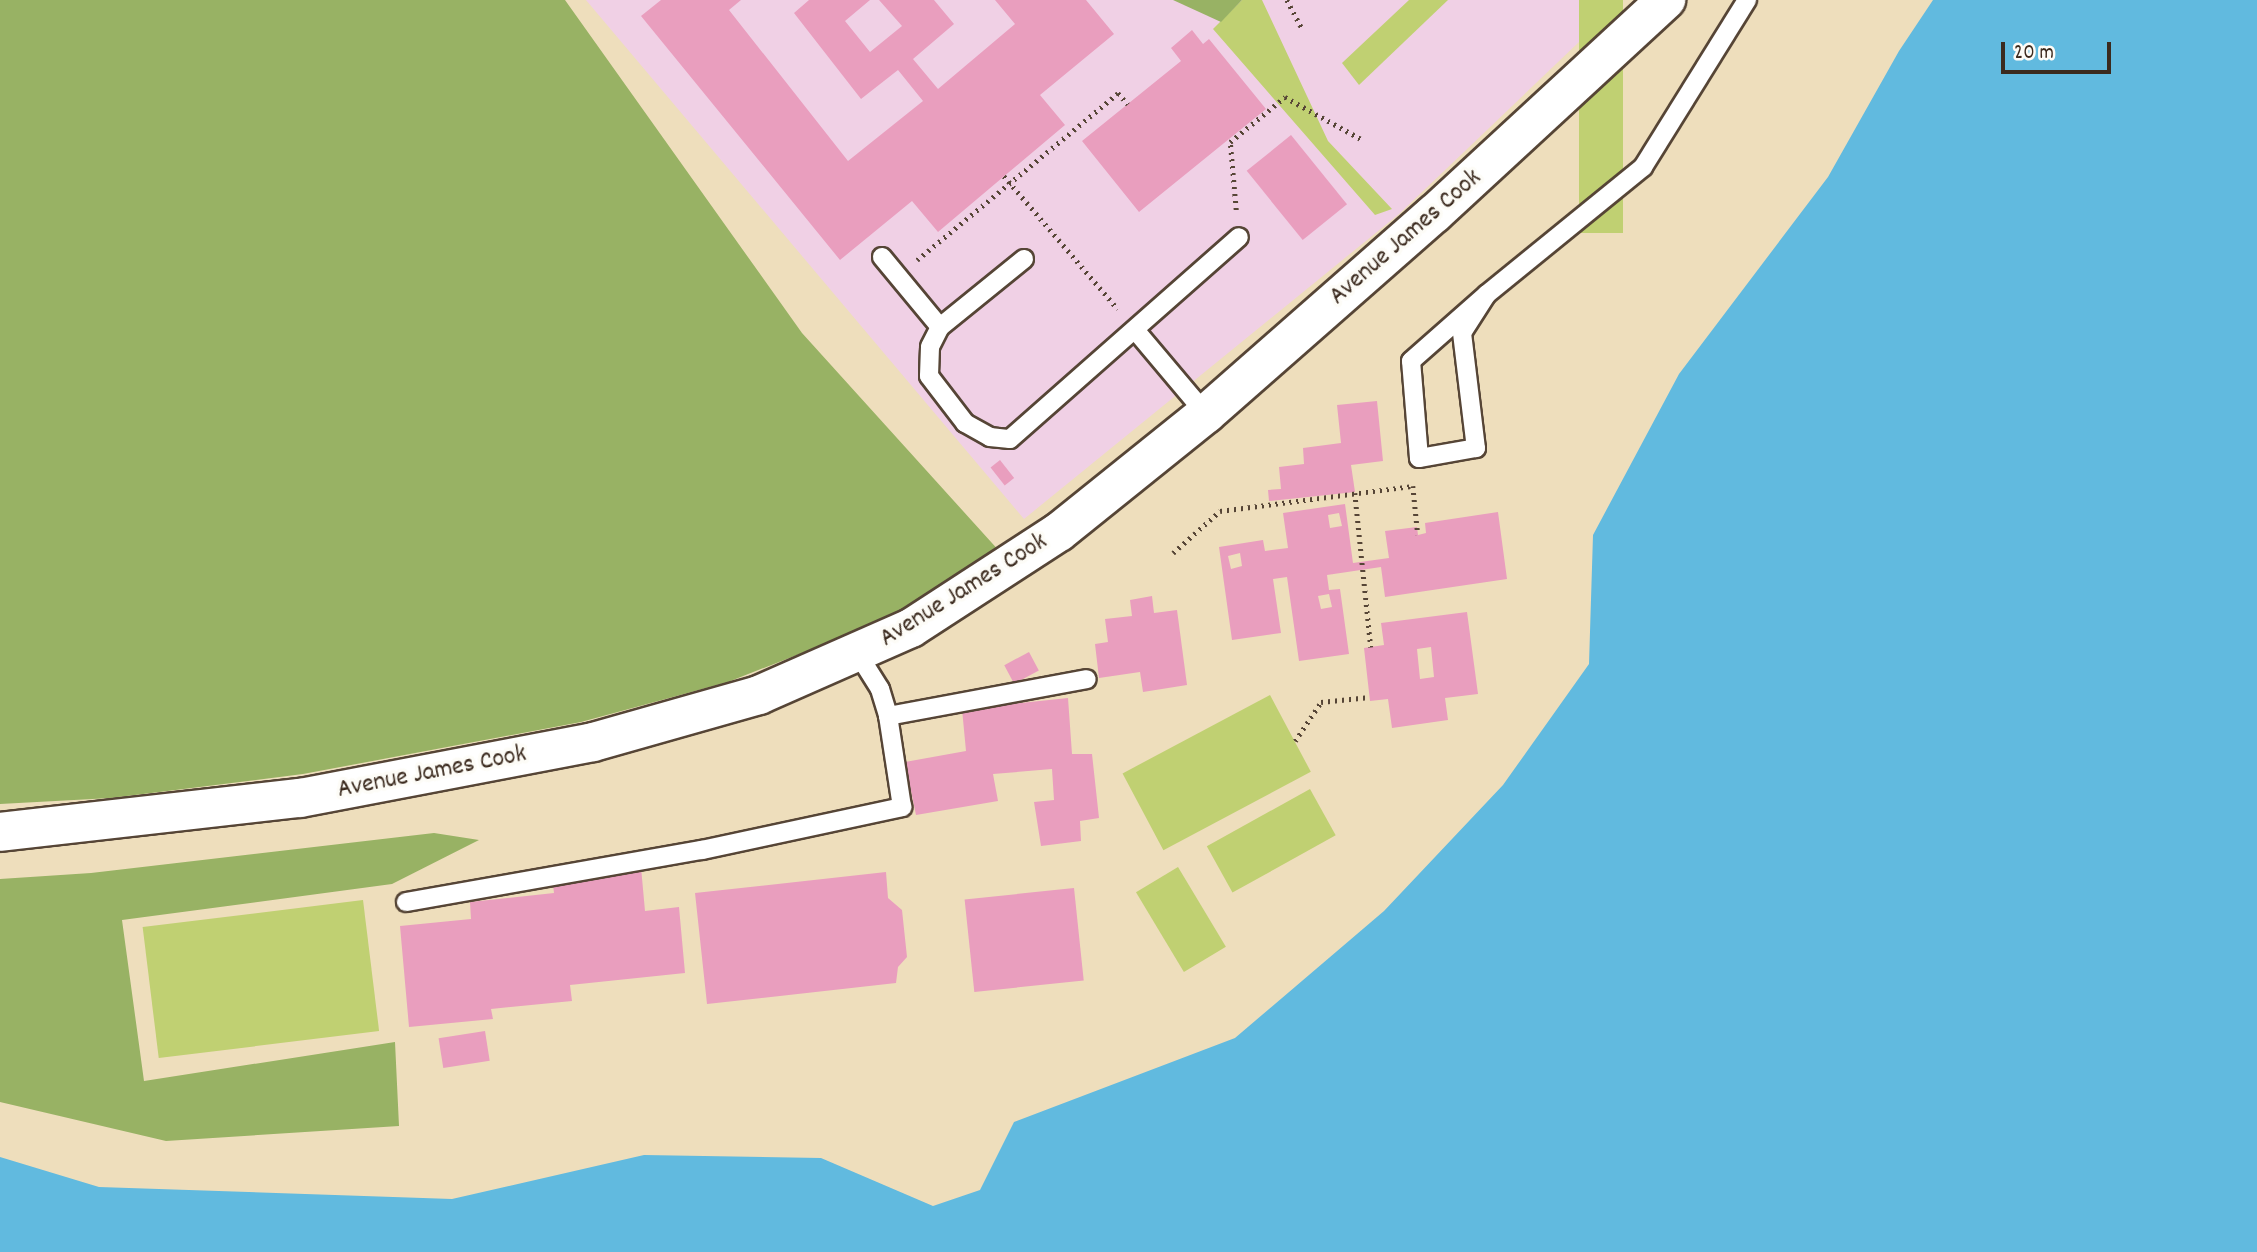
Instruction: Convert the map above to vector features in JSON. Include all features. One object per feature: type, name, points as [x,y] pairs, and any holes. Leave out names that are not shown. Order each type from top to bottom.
[{"type":"main road","name":"Avenue James Cook","points":[[0,832],[300,798],[593,742],[760,695],[858,654],[911,628],[1047,540],[1206,414],[1434,214],[1666,0]]},
{"type":"lane","points":[[1487,294],[1462,333],[1476,448],[1419,458],[1411,360],[1487,294],[1643,167],[1747,0]]},
{"type":"lane","points":[[1024,259],[940,327],[930,347],[929,376],[965,423],[990,436],[1010,439],[1136,331],[1239,237]]},
{"type":"lane","points":[[882,257],[940,327]]},
{"type":"lane","points":[[1136,331],[1206,414]]},
{"type":"lane","points":[[406,902],[702,850],[902,807],[888,716],[880,689],[858,654]]},
{"type":"lane","points":[[888,716],[1087,679]]},
{"type":"path","points":[[1287,0],[1302,28]]},
{"type":"path","points":[[897,275],[1011,184],[1118,93],[1128,104]]},
{"type":"path","points":[[1239,237],[1230,142],[1285,97],[1361,139]]},
{"type":"path","points":[[1004,176],[1102,291]]},
{"type":"path","points":[[1173,553],[1220,511],[1413,486],[1418,535]]},
{"type":"path","points":[[1355,492],[1371,647]]},
{"type":"path","points":[[1294,741],[1321,702],[1370,697]]},
{"type":"shaded area","points":[[586,0],[1623,0],[1399,214],[1024,519]]},
{"type":"green space","points":[[0,0],[565,0],[802,333],[1001,553],[873,625],[728,682],[581,722],[303,774],[111,798],[0,804]]},
{"type":"green space","points":[[1173,0],[1242,0],[1221,22]]},
{"type":"green space","points":[[1242,0],[1262,0],[1328,141],[1392,209],[1375,215],[1213,29]]},
{"type":"green space","points":[[1409,0],[1448,0],[1359,85],[1342,63]]},
{"type":"green space","points":[[1579,0],[1623,0],[1623,233],[1579,233]]},
{"type":"green space","points":[[1270,695],[1311,772],[1163,850],[1123,773]]},
{"type":"green space","points":[[1310,789],[1336,835],[1232,893],[1207,846]]},
{"type":"green space","points":[[434,833],[479,840],[392,884],[122,920],[144,1081],[395,1042],[399,1126],[166,1141],[0,1102],[0,879],[91,873]]},
{"type":"green space","points":[[1178,867],[1226,947],[1184,972],[1136,892]]},
{"type":"green space","points":[[363,900],[379,1031],[159,1058],[143,927]]},
{"type":"water","points":[[1933,0],[2257,0],[2257,1252],[0,1252],[0,1157],[99,1187],[452,1199],[644,1155],[821,1158],[933,1206],[980,1190],[1014,1122],[1235,1038],[1384,911],[1503,785],[1589,664],[1593,535],[1679,374],[1828,177],[1899,51]]},
{"type":"building","points":[[661,0],[741,0],[729,10],[848,161],[923,101],[898,70],[861,99],[794,13],[809,0],[870,0],[845,21],[870,52],[902,26],[879,0],[934,0],[954,24],[913,59],[938,89],[1015,24],[995,0],[1086,0],[1114,34],[1040,95],[1065,125],[938,232],[912,201],[840,260],[641,16]]},
{"type":"building","points":[[1192,30],[1203,44],[1209,39],[1266,109],[1139,212],[1082,141],[1181,61],[1171,48]]},
{"type":"building","points":[[1291,135],[1347,204],[1303,240],[1247,171]]},
{"type":"building","points":[[1377,401],[1383,461],[1351,465],[1355,492],[1269,501],[1268,490],[1281,489],[1279,467],[1304,464],[1303,448],[1341,443],[1337,405]]},
{"type":"building","points":[[1000,460],[1014,478],[1005,486],[991,467]]},
{"type":"building","points":[[1345,504],[1353,563],[1389,558],[1385,531],[1417,527],[1418,535],[1426,533],[1425,523],[1498,512],[1507,579],[1385,597],[1381,567],[1327,575],[1329,590],[1340,589],[1349,654],[1299,661],[1287,577],[1273,579],[1281,633],[1232,640],[1219,547],[1263,540],[1265,551],[1288,548],[1283,513]],"holes":[[[1339,513],[1342,526],[1330,528],[1328,515]],[[1240,553],[1242,566],[1231,569],[1228,556]],[[1329,594],[1332,607],[1321,609],[1318,596]]]},
{"type":"building","points":[[1152,596],[1154,613],[1177,610],[1187,685],[1143,692],[1140,672],[1099,678],[1095,644],[1108,642],[1105,619],[1132,616],[1130,600]]},
{"type":"building","points":[[1467,612],[1478,694],[1445,698],[1448,720],[1392,728],[1388,699],[1370,701],[1364,648],[1384,645],[1381,623]],"holes":[[[1431,647],[1434,677],[1420,679],[1417,649]]]},
{"type":"building","points":[[1029,652],[1039,671],[1014,684],[1004,665]]},
{"type":"building","points":[[1068,698],[1072,754],[1092,754],[1099,818],[1080,821],[1081,841],[1041,846],[1034,802],[1054,800],[1052,769],[993,774],[998,801],[916,815],[905,762],[966,751],[962,709]]},
{"type":"building","points":[[641,867],[645,911],[679,907],[685,973],[570,985],[572,1001],[491,1009],[493,1019],[409,1027],[400,926],[471,919],[470,902],[554,893],[552,876]]},
{"type":"building","points":[[886,872],[888,898],[902,910],[907,957],[898,967],[896,983],[707,1004],[695,893]]},
{"type":"building","points":[[1074,888],[1084,980],[974,992],[965,899]]},
{"type":"building","points":[[485,1031],[490,1061],[443,1068],[439,1038]]}]
